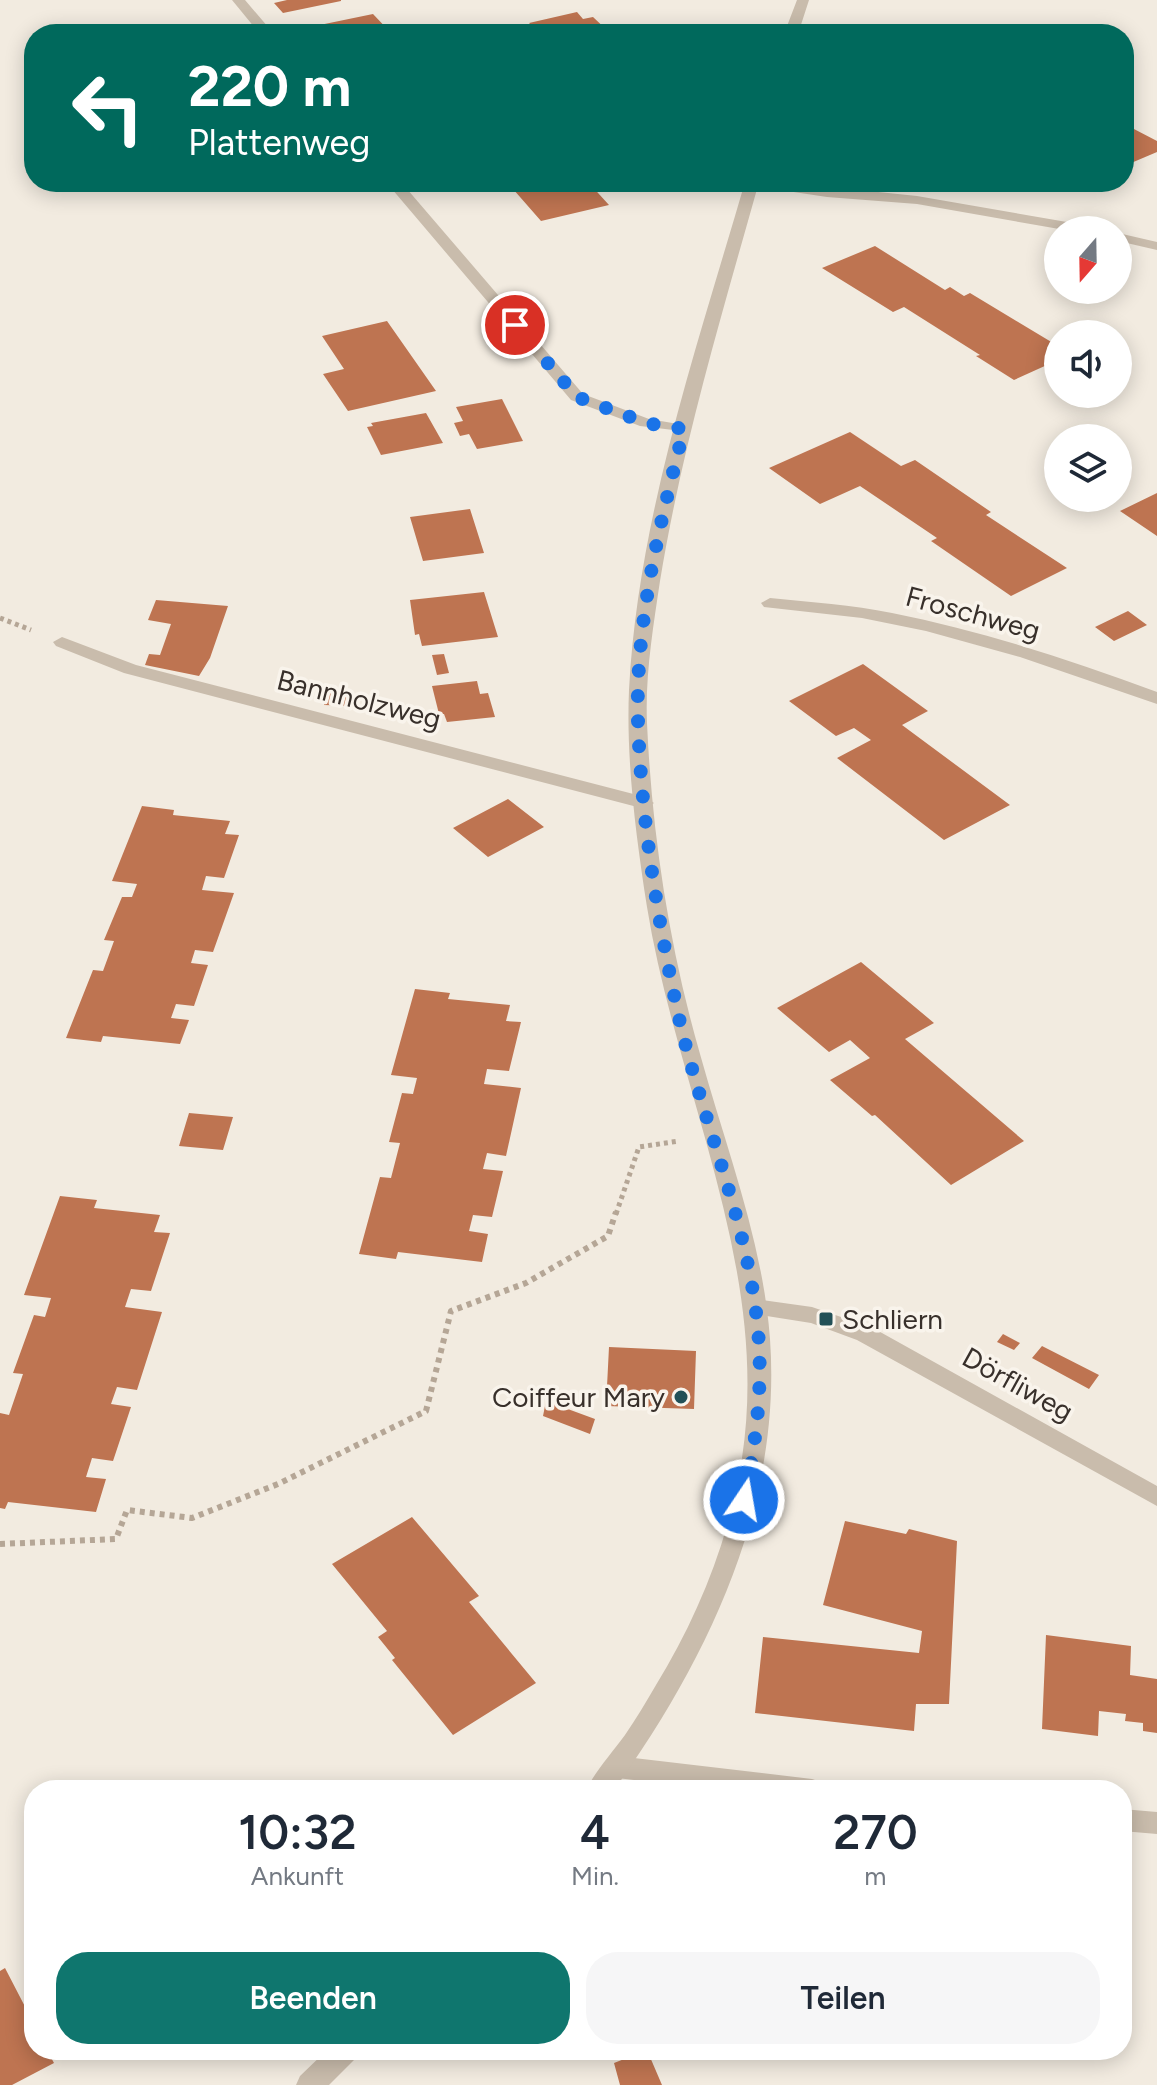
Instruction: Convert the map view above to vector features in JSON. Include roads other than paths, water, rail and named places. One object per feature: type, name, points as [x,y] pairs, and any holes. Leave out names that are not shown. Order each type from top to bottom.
[{"type":"street","points":[[238,0],[258,24]]},
{"type":"street","points":[[795,24],[803,0]]},
{"type":"street","points":[[402,192],[577,397],[646,423],[684,429]]},
{"type":"street","points":[[607,1780],[655,1711],[707,1611],[738,1528],[756,1444],[760,1385],[755,1307],[713,1135],[678,1012],[655,895],[638,720],[641,652],[658,530],[750,192]]},
{"type":"street","points":[[820,192],[917,200],[1044,222]]},
{"type":"street","points":[[1132,240],[1157,246]]},
{"type":"street","name":"Froschweg","points":[[770,603],[892,618],[1085,671],[1157,698]]},
{"type":"street","name":"Bannholzweg","points":[[62,642],[130,669],[645,803]]},
{"type":"street","name":"Dörfliweg","points":[[755,1307],[812,1315],[865,1334],[1157,1497]]},
{"type":"street","points":[[617,1767],[727,1780]]},
{"type":"street","points":[[1132,1821],[1157,1823]]},
{"type":"street","points":[[310,2085],[336,2060]]},
{"type":"place","name":"Schliern","points":[[826,1319]]},
{"type":"place","name":"Coiffeur Mary","points":[[681,1397]]}]
